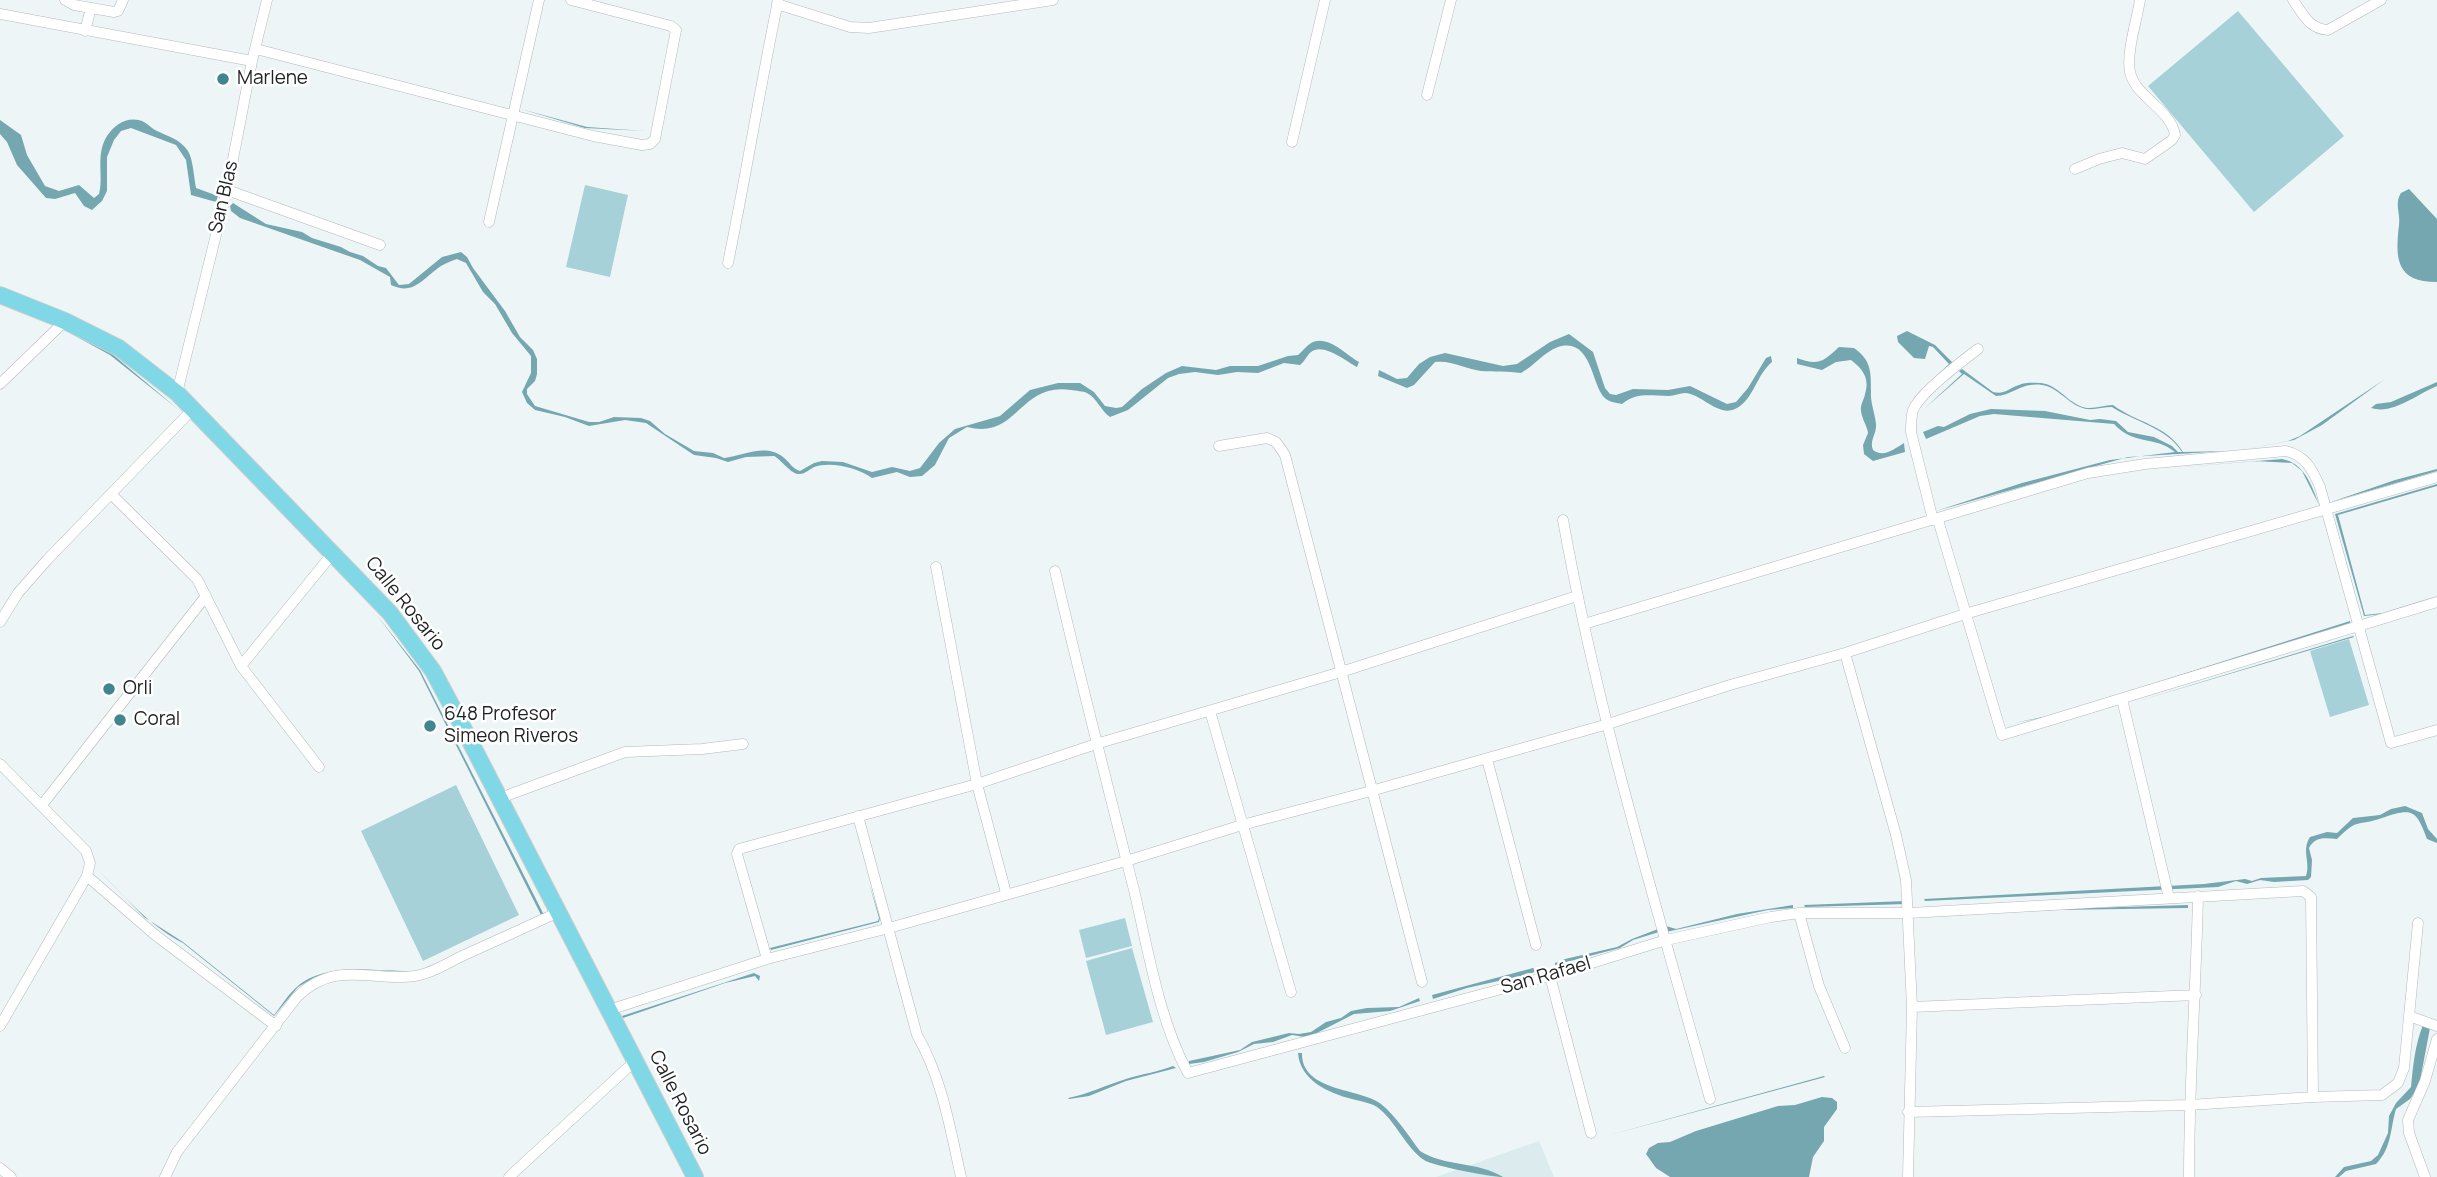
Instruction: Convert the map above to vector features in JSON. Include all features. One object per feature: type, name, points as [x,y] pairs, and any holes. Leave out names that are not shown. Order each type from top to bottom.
[{"type":"main road","name":"Calle Rosario","points":[[0,295],[65,321],[119,348],[177,393],[390,613],[418,649],[456,713],[695,1177]]},
{"type":"street","points":[[65,0],[74,5],[118,11],[123,0]]},
{"type":"street","name":"San Blas","points":[[177,393],[227,190],[252,61],[267,0]]},
{"type":"street","points":[[489,222],[539,0]]},
{"type":"street","points":[[256,49],[593,136],[642,145],[650,144],[654,139],[676,30],[671,26],[571,0]]},
{"type":"street","points":[[984,12],[986,0]]},
{"type":"street","points":[[728,263],[778,2],[850,27],[869,28],[1052,0]]},
{"type":"street","points":[[1292,142],[1325,0]]},
{"type":"street","points":[[1427,95],[1451,0]]},
{"type":"street","points":[[2075,169],[2122,153],[2148,158],[2175,135],[2170,122],[2135,83],[2130,72],[2140,0]]},
{"type":"street","points":[[2293,0],[2305,18],[2318,29],[2328,30],[2381,0]]},
{"type":"street","points":[[85,31],[90,8]]},
{"type":"street","points":[[0,14],[252,61]]},
{"type":"street","points":[[227,190],[380,245]]},
{"type":"street","points":[[0,384],[65,321]]},
{"type":"street","points":[[1978,349],[1923,396],[1914,408],[1911,432],[1935,520],[2002,735],[2437,602]]},
{"type":"street","points":[[0,622],[18,593],[192,410]]},
{"type":"street","points":[[1219,446],[1267,438],[1276,442],[1285,455],[1422,982]]},
{"type":"street","points":[[1584,624],[2088,473],[2145,464],[2286,451],[2295,454],[2312,468],[2327,509],[2391,743],[2437,730]]},
{"type":"street","points":[[609,1010],[767,959],[889,928],[1242,825],[1608,724],[1965,614],[2437,477]]},
{"type":"street","points":[[111,494],[197,579],[241,666],[319,767]]},
{"type":"street","points":[[1563,520],[1577,596],[1608,724],[1710,1099]]},
{"type":"street","points":[[241,666],[333,552]]},
{"type":"street","points":[[936,567],[977,784],[1006,893]]},
{"type":"street","points":[[1055,571],[1126,861]]},
{"type":"street","points":[[42,805],[206,596]]},
{"type":"street","points":[[767,959],[737,851],[977,784],[1096,744],[1341,672],[1577,596]]},
{"type":"street","points":[[1845,653],[1902,857],[1909,913],[1912,1007],[1908,1177]]},
{"type":"street","points":[[2122,699],[2169,898]]},
{"type":"street","points":[[1210,711],[1291,992]]},
{"type":"street","points":[[500,798],[625,752],[702,749],[743,744]]},
{"type":"street","points":[[1487,759],[1536,946]]},
{"type":"street","points":[[0,764],[86,851],[90,863],[87,876],[0,1026]]},
{"type":"street","points":[[858,816],[917,1035],[928,1053],[940,1088],[961,1177]]},
{"type":"street","name":"San Rafael","points":[[1126,861],[1161,1001],[1175,1045],[1188,1073],[1550,976],[1666,940],[1744,922],[1799,913],[1909,913],[2303,891],[2311,897],[2313,1097]]},
{"type":"street","points":[[87,876],[154,934],[276,1026]]},
{"type":"street","points":[[2189,1177],[2189,1105],[2196,995],[2198,896]]},
{"type":"street","points":[[165,1177],[177,1152],[297,997],[319,980],[367,974],[418,976],[559,912]]},
{"type":"street","points":[[1799,913],[1819,986],[1845,1048]]},
{"type":"street","points":[[1908,1112],[2189,1105],[2382,1094],[2390,1091],[2402,1076],[2418,923]]},
{"type":"street","points":[[1550,976],[1591,1133]]},
{"type":"street","points":[[1912,1007],[2196,995]]},
{"type":"street","points":[[2409,1016],[2437,1026]]},
{"type":"street","points":[[2425,1177],[2407,1120],[2425,1081],[2437,1039]]},
{"type":"street","points":[[509,1177],[635,1061]]},
{"type":"street","points":[[0,1168],[11,1177]]},
{"type":"shaded area","points":[[2238,11],[2344,136],[2254,212],[2148,86]]},
{"type":"shaded area","points":[[521,109],[587,127],[645,131],[585,128]]},
{"type":"shaded area","points":[[0,120],[21,135],[27,155],[45,186],[59,191],[79,185],[94,198],[99,194],[101,150],[107,136],[114,128],[128,120],[144,122],[185,147],[191,159],[196,188],[218,196],[216,202],[191,195],[186,160],[176,145],[131,128],[121,131],[114,140],[107,157],[107,191],[102,201],[92,210],[84,206],[75,193],[55,199],[46,198],[17,165],[7,142],[0,134]]},
{"type":"shaded area","points":[[585,185],[628,195],[610,277],[566,267]]},
{"type":"shaded area","points":[[2409,189],[2437,219],[2437,282],[2413,278],[2406,273],[2398,258],[2398,201],[2401,193]]},
{"type":"shaded area","points":[[233,203],[266,224],[302,232],[363,256],[386,268],[399,285],[409,284],[442,257],[461,252],[505,311],[520,337],[533,350],[537,359],[537,374],[535,381],[527,389],[527,394],[535,406],[589,422],[614,417],[641,418],[650,421],[665,434],[694,451],[713,453],[724,458],[769,451],[783,457],[800,471],[822,461],[843,462],[872,472],[892,467],[910,471],[920,468],[939,443],[955,429],[1000,416],[1030,390],[1058,383],[1080,383],[1094,392],[1105,406],[1116,408],[1122,407],[1166,373],[1182,366],[1216,370],[1230,366],[1258,366],[1298,355],[1309,344],[1317,341],[1336,346],[1359,362],[1357,367],[1322,349],[1310,353],[1300,365],[1284,363],[1258,373],[1179,374],[1168,378],[1128,410],[1110,417],[1087,393],[1053,390],[1040,394],[998,426],[984,429],[967,427],[949,438],[935,465],[922,476],[910,477],[897,472],[872,478],[836,465],[821,465],[797,474],[774,456],[746,457],[728,462],[694,455],[646,423],[625,420],[589,426],[535,410],[527,403],[522,392],[531,373],[531,356],[512,333],[495,304],[483,292],[466,263],[457,259],[441,266],[412,287],[399,288],[391,285],[390,277],[360,260],[240,218],[231,211],[230,206]]},
{"type":"shaded area","points":[[1907,331],[1935,345],[1954,364],[1912,399],[1949,364],[1929,346],[1925,359],[1914,358],[1898,342],[1897,336]]},
{"type":"shaded area","points":[[68,332],[111,353],[179,410],[110,355]]},
{"type":"shaded area","points":[[1569,334],[1593,352],[1605,388],[1610,394],[1616,395],[1633,389],[1668,390],[1690,386],[1727,404],[1736,402],[1748,388],[1766,358],[1771,356],[1772,362],[1747,400],[1729,411],[1716,408],[1685,393],[1671,396],[1638,396],[1622,404],[1609,401],[1601,393],[1585,356],[1578,349],[1569,346],[1553,349],[1521,373],[1481,371],[1453,363],[1435,362],[1414,385],[1407,388],[1378,376],[1379,370],[1397,379],[1407,378],[1419,364],[1430,357],[1445,353],[1503,366],[1517,364],[1550,342]]},
{"type":"shaded area","points":[[1839,347],[1854,348],[1869,366],[1876,424],[1873,450],[1885,453],[1904,443],[1905,452],[1873,461],[1864,454],[1863,445],[1868,433],[1861,409],[1867,384],[1862,371],[1855,363],[1851,360],[1836,362],[1822,370],[1797,364],[1797,358],[1810,362],[1820,361]]},
{"type":"shaded area","points":[[1962,369],[1997,393],[2024,383],[2041,383],[2084,407],[2113,405],[2169,436],[2183,452],[2227,451],[2141,456],[2175,452],[2129,435],[2114,424],[1994,414],[1980,416],[1926,439],[1923,432],[1991,409],[2045,411],[2090,420],[2116,421],[2128,432],[2154,437],[2182,452],[2159,431],[2112,407],[2092,409],[2084,408],[2042,385],[2028,385],[1996,396],[1964,374],[1924,409],[1962,374],[1959,371]]},
{"type":"shaded area","points":[[2385,379],[2322,425],[2294,440],[2237,451],[2300,436]]},
{"type":"shaded area","points":[[2437,382],[2437,386],[2405,403],[2388,409],[2371,408],[2376,404],[2391,402]]},
{"type":"shaded area","points":[[2123,458],[1936,511],[2022,483]]},
{"type":"shaded area","points":[[2282,459],[2290,461],[2296,465],[2302,470],[2310,483],[2319,505],[2302,471],[2292,463],[2256,461]]},
{"type":"shaded area","points":[[2437,471],[2331,502],[2395,480]]},
{"type":"shaded area","points":[[2437,484],[2338,515],[2365,615],[2383,613],[2437,596],[2383,614],[2364,616],[2335,514]]},
{"type":"shaded area","points":[[376,614],[420,670],[544,915],[423,970],[541,915],[419,671]]},
{"type":"shaded area","points":[[2350,621],[2057,715],[2014,723],[2057,714]]},
{"type":"shaded area","points":[[2353,636],[2354,637],[2135,702]]},
{"type":"shaded area","points":[[2349,639],[2369,705],[2330,717],[2310,651]]},
{"type":"shaded area","points":[[456,785],[519,915],[423,961],[361,831]]},
{"type":"shaded area","points":[[2405,806],[2422,813],[2437,843],[2427,839],[2420,822],[2407,812],[2358,824],[2337,839],[2321,839],[2311,844],[2311,877],[2308,880],[2260,880],[2247,884],[2236,881],[2218,887],[1924,899],[2306,876],[2306,847],[2310,837],[2327,832],[2337,833],[2353,818],[2380,815]]},
{"type":"shaded area","points":[[869,883],[879,922],[771,950],[770,948],[878,921]]},
{"type":"shaded area","points":[[1906,901],[1906,904],[1804,905]]},
{"type":"shaded area","points":[[1793,905],[1793,908],[1768,910],[1666,932],[1666,926],[1676,929],[1737,914]]},
{"type":"shaded area","points":[[2188,905],[2188,908],[1990,911]]},
{"type":"shaded area","points":[[1125,918],[1132,946],[1086,958],[1079,930]]},
{"type":"shaded area","points":[[151,921],[183,942],[274,1015],[295,988],[308,979],[328,972],[373,970],[315,977],[298,987],[274,1016],[183,943]]},
{"type":"shaded area","points":[[1658,929],[1659,932],[1633,940],[1620,948],[1555,965],[1565,959],[1617,947]]},
{"type":"shaded area","points":[[1132,948],[1153,1022],[1106,1035],[1086,961]]},
{"type":"shaded area","points":[[1533,968],[1534,972],[1525,975],[1433,999],[1432,995]]},
{"type":"shaded area","points":[[754,973],[760,976],[759,981],[755,976],[725,983],[623,1018],[622,1016]]},
{"type":"shaded area","points":[[1419,998],[1420,1001],[1390,1011],[1354,1014],[1313,1035],[1292,1035],[1273,1042],[1254,1044],[1238,1052],[1204,1062],[1189,1064],[1189,1061],[1240,1050],[1252,1042],[1289,1033],[1311,1032],[1351,1011],[1399,1007]]},
{"type":"shaded area","points":[[2423,1025],[2430,1028],[2419,1086],[2410,1099],[2396,1109],[2390,1138],[2381,1158],[2376,1164],[2346,1171],[2335,1177],[2344,1167],[2371,1161],[2378,1155],[2388,1133],[2389,1116],[2396,1103],[2411,1087],[2416,1048]]},
{"type":"shaded area","points":[[1298,1053],[1302,1053],[1304,1066],[1311,1075],[1321,1082],[1381,1104],[1420,1151],[1440,1160],[1483,1168],[1503,1177],[1462,1171],[1424,1160],[1377,1107],[1334,1093],[1317,1084],[1304,1071]]},
{"type":"shaded area","points":[[1173,1066],[1176,1068],[1126,1081],[1089,1096],[1068,1098],[1132,1077]]},
{"type":"shaded area","points":[[1824,1076],[1825,1077],[1606,1136]]},
{"type":"shaded area","points":[[1822,1097],[1832,1098],[1837,1102],[1837,1109],[1824,1127],[1824,1141],[1813,1157],[1809,1177],[1670,1177],[1656,1168],[1646,1154],[1649,1148],[1658,1143],[1670,1142],[1696,1131],[1778,1106],[1795,1105]]},
{"type":"shaded area","points":[[1539,1141],[1554,1177],[1436,1177]]},
{"type":"waterway","points":[[1531,971],[1540,969]]},
{"type":"place","name":"Marlene","points":[[223,79]]},
{"type":"place","name":"Orli","points":[[109,689]]},
{"type":"place","name":"Coral","points":[[120,720]]},
{"type":"place","name":"648 Profesor Simeon Riveros","points":[[430,726]]}]
